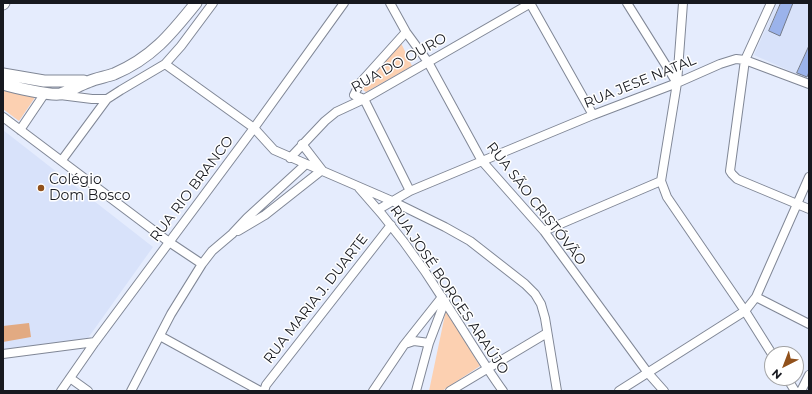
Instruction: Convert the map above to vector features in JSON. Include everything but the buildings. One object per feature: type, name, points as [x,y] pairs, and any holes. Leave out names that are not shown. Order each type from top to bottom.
[{"type":"main road","points":[[5,79],[45,93],[59,94],[89,81],[113,75],[138,62],[157,48],[196,3]]},
{"type":"main road","points":[[5,79],[89,81]]},
{"type":"street","points":[[62,160],[107,99],[164,64],[182,46],[213,3]]},
{"type":"street","name":"RUA RIO BRANCO","points":[[61,391],[95,342],[254,128],[344,3]]},
{"type":"street","name":"RUA SÃO CRISTÓVÃO","points":[[390,3],[406,32],[428,62],[482,161],[544,231],[648,373],[664,391]]},
{"type":"street","points":[[530,3],[593,115]]},
{"type":"street","name":"RUA DO OURO","points":[[290,158],[325,121],[336,112],[364,99],[530,3]]},
{"type":"street","points":[[627,3],[676,83]]},
{"type":"street","points":[[683,3],[676,83],[661,181],[668,197],[767,346]]},
{"type":"street","points":[[771,3],[745,60],[730,170],[737,178],[809,209]]},
{"type":"street","points":[[406,32],[360,83],[354,95],[364,99],[410,191]]},
{"type":"street","name":"RUA JESE NATAL","points":[[379,209],[410,191],[593,115],[736,59],[745,60],[809,84]]},
{"type":"street","points":[[164,64],[254,128],[274,150],[392,201],[444,226],[470,241],[525,284],[535,294],[541,304],[557,391]]},
{"type":"street","points":[[20,130],[45,93]]},
{"type":"street","points":[[59,94],[92,99],[107,99]]},
{"type":"street","points":[[3,117],[169,242],[202,264]]},
{"type":"street","points":[[302,144],[322,170]]},
{"type":"street","points":[[131,391],[171,314],[202,264],[212,251],[306,164]]},
{"type":"street","points":[[232,234],[265,215],[322,170]]},
{"type":"street","points":[[619,391],[745,311],[756,297],[809,177]]},
{"type":"street","points":[[544,231],[661,181]]},
{"type":"street","name":"RUA JOSÉ BORGES ARAÚJO","points":[[358,186],[379,209],[444,299],[488,370],[503,391]]},
{"type":"street","name":"RUA MARIA J. DUARTE","points":[[264,391],[266,385],[391,225]]},
{"type":"street","points":[[756,297],[809,324]]},
{"type":"street","points":[[416,391],[429,343],[444,299]]},
{"type":"street","points":[[373,391],[404,345],[444,299]]},
{"type":"street","points":[[450,391],[488,370],[547,333]]},
{"type":"street","points":[[160,336],[260,391]]},
{"type":"street","points":[[404,345],[414,341],[429,343]]},
{"type":"street","points":[[3,354],[95,342]]},
{"type":"street","points":[[801,391],[809,375]]},
{"type":"street","points":[[70,378],[88,391]]},
{"type":"shaded area","points":[[777,3],[809,3],[808,79],[754,55]]},
{"type":"shaded area","points":[[401,43],[412,66],[366,92],[363,90],[362,89],[366,84]]},
{"type":"shaded area","points":[[3,87],[36,96],[19,121],[3,109]]},
{"type":"shaded area","name":"Colégio Dom Bosco","points":[[3,130],[153,247],[88,338],[3,352]]},
{"type":"shaded area","points":[[446,310],[480,366],[442,391],[429,391]]},
{"type":"shaded area","points":[[29,323],[31,337],[3,342],[3,326]]},
{"type":"place","name":"Colégio Dom Bosco","points":[[41,188]]}]
